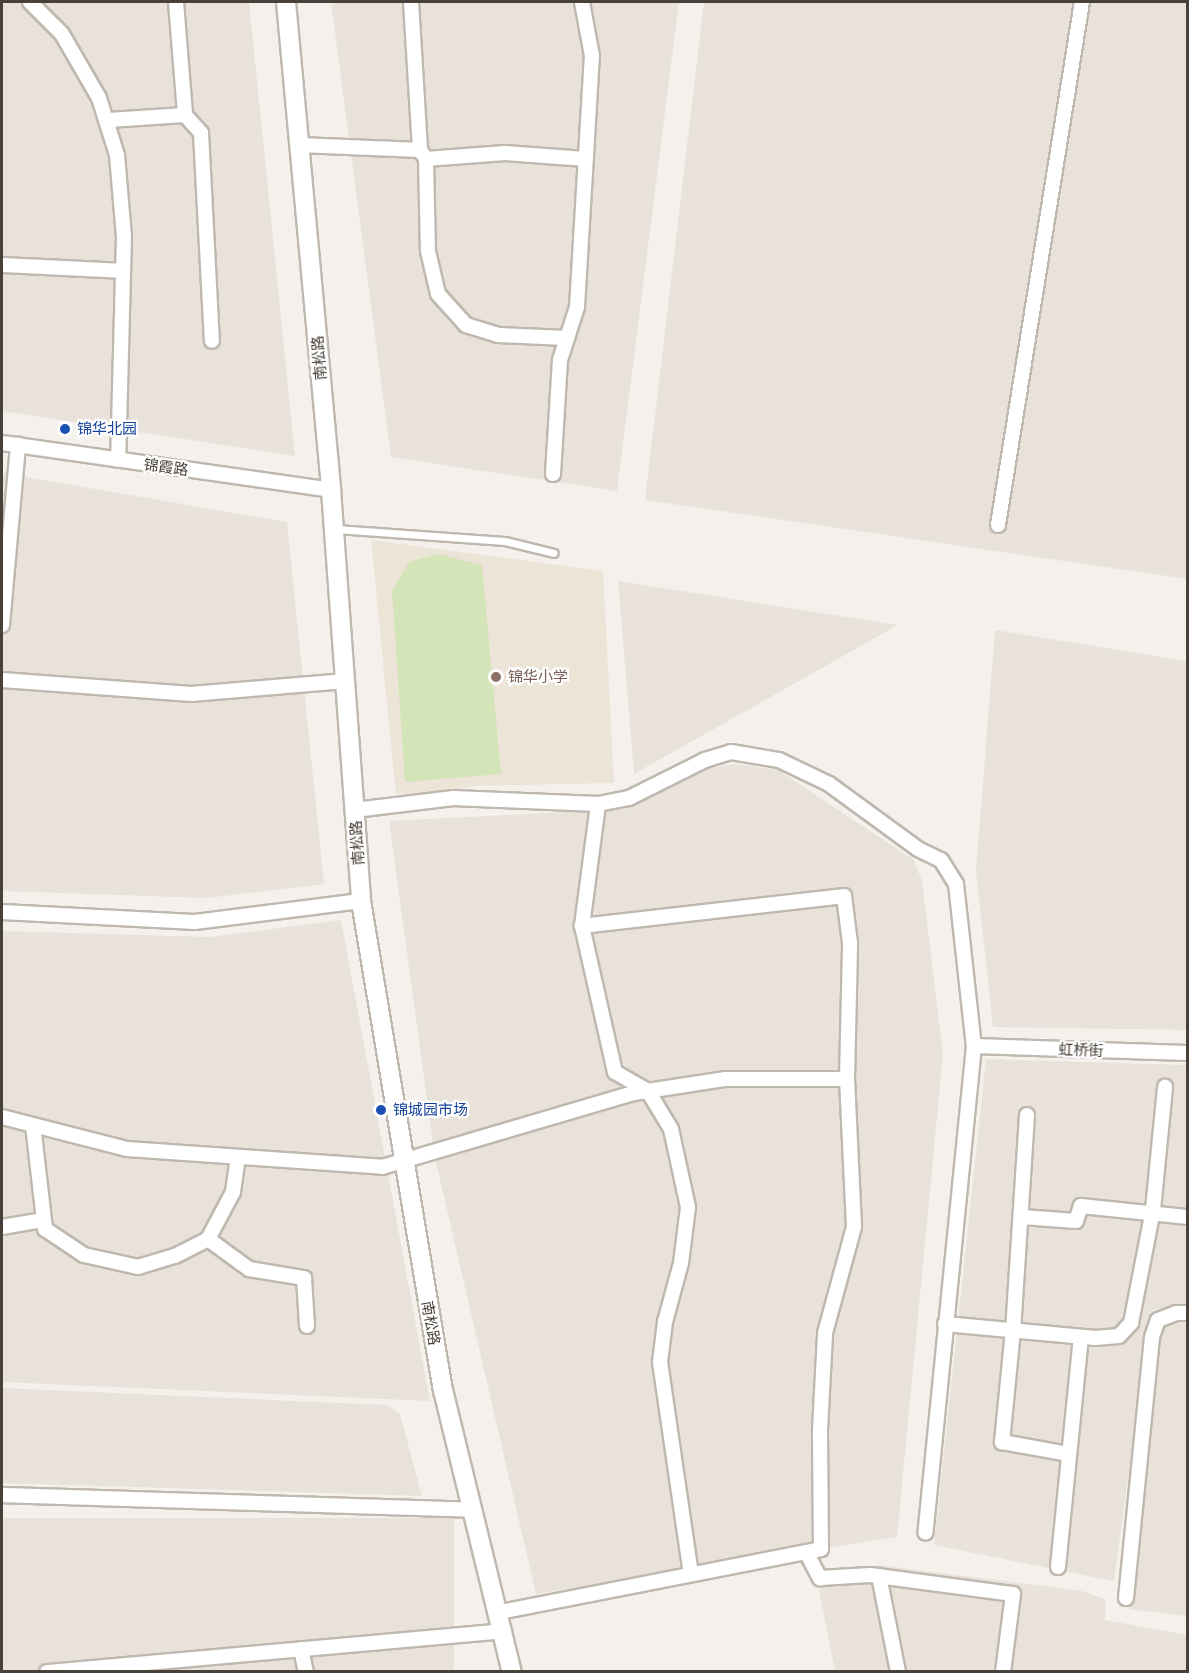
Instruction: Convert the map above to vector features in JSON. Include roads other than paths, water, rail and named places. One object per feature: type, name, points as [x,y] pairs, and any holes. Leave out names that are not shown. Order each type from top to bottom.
[{"type":"street","points":[[30,2],[62,34],[109,120],[120,190],[123,271],[118,460]]},
{"type":"street","points":[[176,2],[185,115],[201,133],[212,341]]},
{"type":"street","name":"南松路","points":[[286,2],[331,490],[361,901],[443,1390],[500,1612],[512,1671]]},
{"type":"street","points":[[411,2],[428,251],[438,294],[466,325],[498,335],[567,338]]},
{"type":"street","points":[[553,474],[560,360],[577,307],[592,56],[582,2]]},
{"type":"street","points":[[998,525],[1082,2]]},
{"type":"street","points":[[109,120],[185,115]]},
{"type":"street","points":[[299,145],[423,154],[505,153],[586,159]]},
{"type":"street","points":[[2,265],[123,271]]},
{"type":"street","name":"锦霞路","points":[[2,443],[331,490]]},
{"type":"street","points":[[2,625],[18,445]]},
{"type":"street","points":[[2,680],[191,694],[345,681]]},
{"type":"street","points":[[355,810],[453,798],[598,804],[629,798],[705,760],[731,752],[779,760],[829,784],[918,849],[940,860],[956,884],[974,1046],[925,1533]]},
{"type":"street","points":[[598,804],[582,926],[615,1072],[648,1091],[671,1129],[688,1206],[681,1263],[665,1322],[660,1362],[690,1574]]},
{"type":"street","points":[[500,1612],[821,1549],[820,1430],[825,1333],[854,1227],[848,1079],[850,943],[844,896],[582,926]]},
{"type":"street","points":[[2,912],[195,922],[361,901]]},
{"type":"street","name":"虹桥街","points":[[974,1046],[1188,1053]]},
{"type":"street","points":[[2,1118],[127,1149],[382,1167],[648,1091],[726,1078],[848,1079]]},
{"type":"street","points":[[945,1324],[1081,1337],[1119,1336],[1131,1323],[1152,1213],[1165,1087]]},
{"type":"street","points":[[1027,1115],[1022,1218],[1002,1442],[1068,1454]]},
{"type":"street","points":[[33,1125],[45,1229],[84,1255],[138,1267],[175,1256],[208,1239],[233,1192],[238,1157]]},
{"type":"street","points":[[1022,1218],[1076,1221],[1081,1206],[1188,1217]]},
{"type":"street","points":[[2,1227],[43,1220]]},
{"type":"street","points":[[208,1239],[249,1269],[304,1278],[307,1326]]},
{"type":"street","points":[[1126,1598],[1152,1336],[1158,1320],[1188,1313]]},
{"type":"street","points":[[1058,1567],[1081,1337]]},
{"type":"street","points":[[2,1495],[473,1510]]},
{"type":"street","points":[[806,1552],[820,1578],[879,1576],[1013,1594],[1002,1671]]},
{"type":"street","points":[[879,1576],[898,1671]]},
{"type":"street","points":[[47,1671],[504,1631]]},
{"type":"street","points":[[301,1649],[306,1671]]},
{"type":"lane","points":[[334,529],[505,541],[554,553]]},
{"type":"place","name":"锦华北园","points":[[65,429]]},
{"type":"place","name":"锦华小学","points":[[496,677]]},
{"type":"place","name":"锦城园市场","points":[[381,1110]]}]
